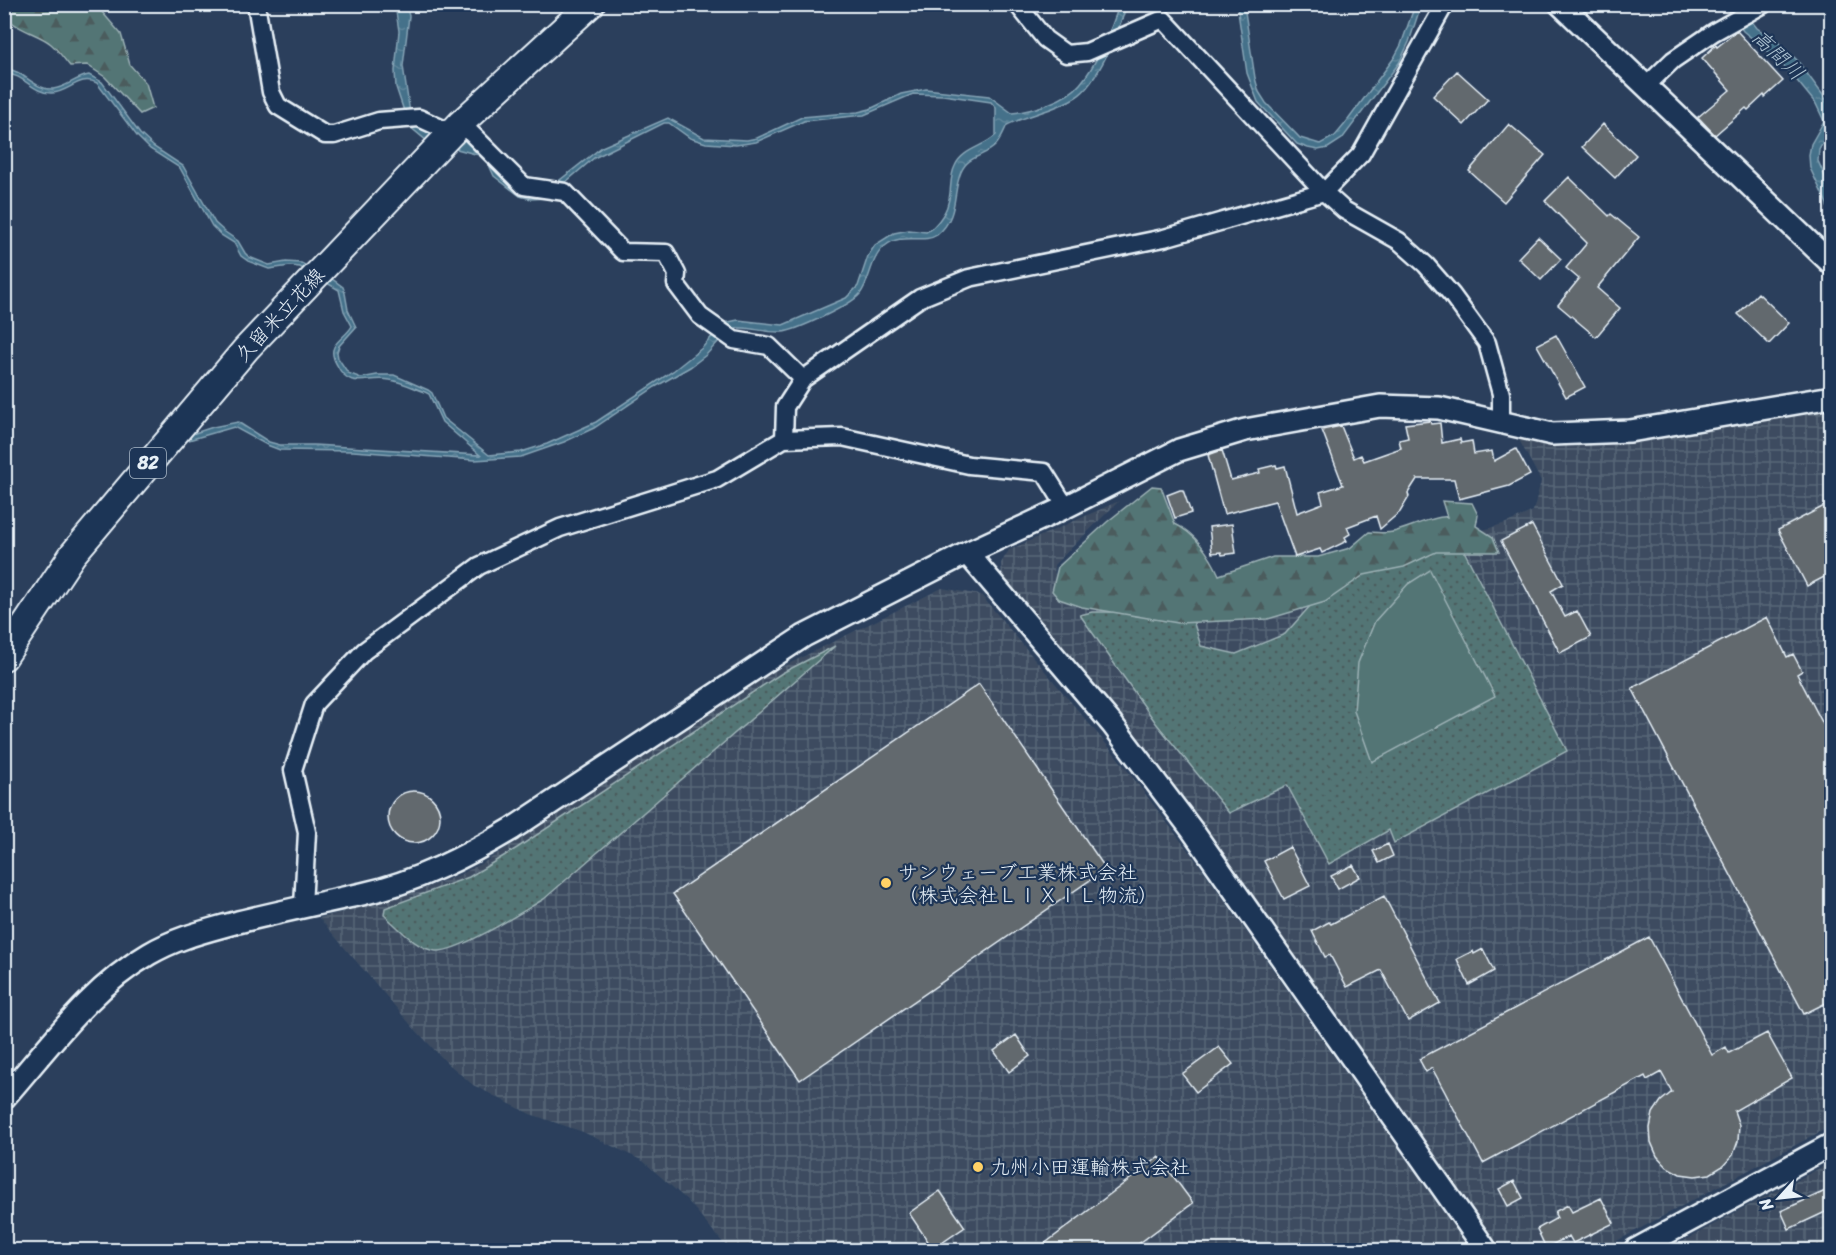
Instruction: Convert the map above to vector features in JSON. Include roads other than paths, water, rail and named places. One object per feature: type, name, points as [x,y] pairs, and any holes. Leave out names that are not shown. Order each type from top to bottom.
[{"type":"main road","name":"久留米立花線","points":[[4,657],[12,627],[99,520],[246,349],[456,128],[591,4]]},
{"type":"street","points":[[256,4],[271,92],[278,106],[325,135],[334,135],[379,121],[419,118],[456,128],[524,186],[564,192],[623,252],[666,253],[676,274],[676,284],[700,316],[734,340],[769,346],[803,379]]},
{"type":"street","points":[[1017,4],[1045,39],[1065,54],[1087,52],[1163,19],[1324,192],[1344,210],[1399,241],[1426,266],[1452,296],[1487,343],[1501,394],[1501,422]]},
{"type":"street","points":[[784,439],[785,408],[803,379],[920,298],[969,278],[1164,238],[1324,192],[1361,154],[1445,4]]},
{"type":"street","points":[[1560,4],[1832,264]]},
{"type":"street","points":[[1646,87],[1673,60],[1714,32],[1764,4]]},
{"type":"street","points":[[4,1098],[92,997],[139,960],[181,937],[365,893],[421,875],[470,854],[512,829],[804,636],[967,553],[1066,507],[1179,450],[1245,430],[1380,406],[1439,408],[1552,434],[1630,431],[1832,398]]},
{"type":"street","points":[[303,906],[307,832],[293,770],[314,704],[364,651],[479,566],[560,528],[717,479],[784,439],[842,437],[969,465],[1044,472],[1066,507]]},
{"type":"street","points":[[967,553],[1112,724],[1178,812],[1486,1251]]},
{"type":"street","points":[[1635,1251],[1832,1144]]},
{"type":"water","points":[[395,5],[406,5],[409,16],[403,66],[410,113],[480,146],[542,194],[602,147],[668,118],[704,138],[747,140],[757,138],[802,117],[858,112],[870,109],[901,94],[926,89],[989,96],[1012,113],[1039,107],[1067,95],[1080,84],[1103,46],[1119,5],[1127,5],[1100,69],[1084,90],[1059,106],[1007,125],[1001,138],[992,149],[972,159],[964,166],[958,180],[952,213],[944,228],[937,235],[926,239],[898,240],[885,246],[873,263],[864,288],[855,299],[835,311],[789,331],[769,332],[731,328],[706,355],[690,367],[655,387],[594,428],[564,442],[521,457],[475,460],[353,451],[280,450],[234,427],[185,441],[183,437],[238,422],[269,442],[280,445],[480,455],[442,422],[429,394],[394,381],[382,379],[360,381],[348,378],[342,373],[334,359],[333,349],[352,326],[344,311],[339,290],[300,267],[269,269],[241,256],[234,243],[212,226],[180,168],[150,149],[137,136],[97,83],[85,81],[58,92],[45,92],[17,77],[5,74],[5,69],[17,72],[40,86],[53,89],[89,75],[102,82],[140,134],[154,147],[183,166],[215,223],[238,241],[249,257],[269,265],[286,262],[301,263],[343,287],[348,310],[356,327],[339,346],[337,352],[338,358],[348,373],[361,378],[394,375],[428,390],[432,393],[443,418],[489,455],[521,452],[547,444],[596,422],[673,371],[702,348],[724,323],[738,320],[783,325],[846,298],[858,286],[868,256],[875,245],[894,233],[909,230],[926,232],[936,224],[947,207],[952,175],[958,160],[996,135],[996,108],[991,102],[943,95],[913,94],[864,115],[804,121],[756,142],[736,145],[706,143],[690,138],[669,123],[664,123],[594,158],[547,198],[531,199],[520,196],[494,176],[489,165],[479,155],[427,141],[409,126],[396,87],[395,71],[399,31]]},
{"type":"water","points":[[1237,5],[1244,5],[1259,92],[1266,103],[1300,138],[1320,144],[1335,136],[1394,58],[1415,5],[1421,5],[1409,42],[1399,63],[1342,139],[1328,148],[1318,150],[1297,144],[1258,102],[1247,73]]},
{"type":"water","name":"高間川","points":[[1726,5],[1739,5],[1757,28],[1779,43],[1797,60],[1831,106],[1831,127],[1819,149],[1818,161],[1831,190],[1831,224],[1827,204],[1810,168],[1811,144],[1824,121],[1816,104],[1775,57],[1743,31]]},
{"type":"place","name":"サンウェーブ工業株式会社 （株式会社ＬＩＸＩＬ物流）","points":[[886,883]]},
{"type":"place","name":"九州小田運輸株式会社","points":[[978,1167]]}]
